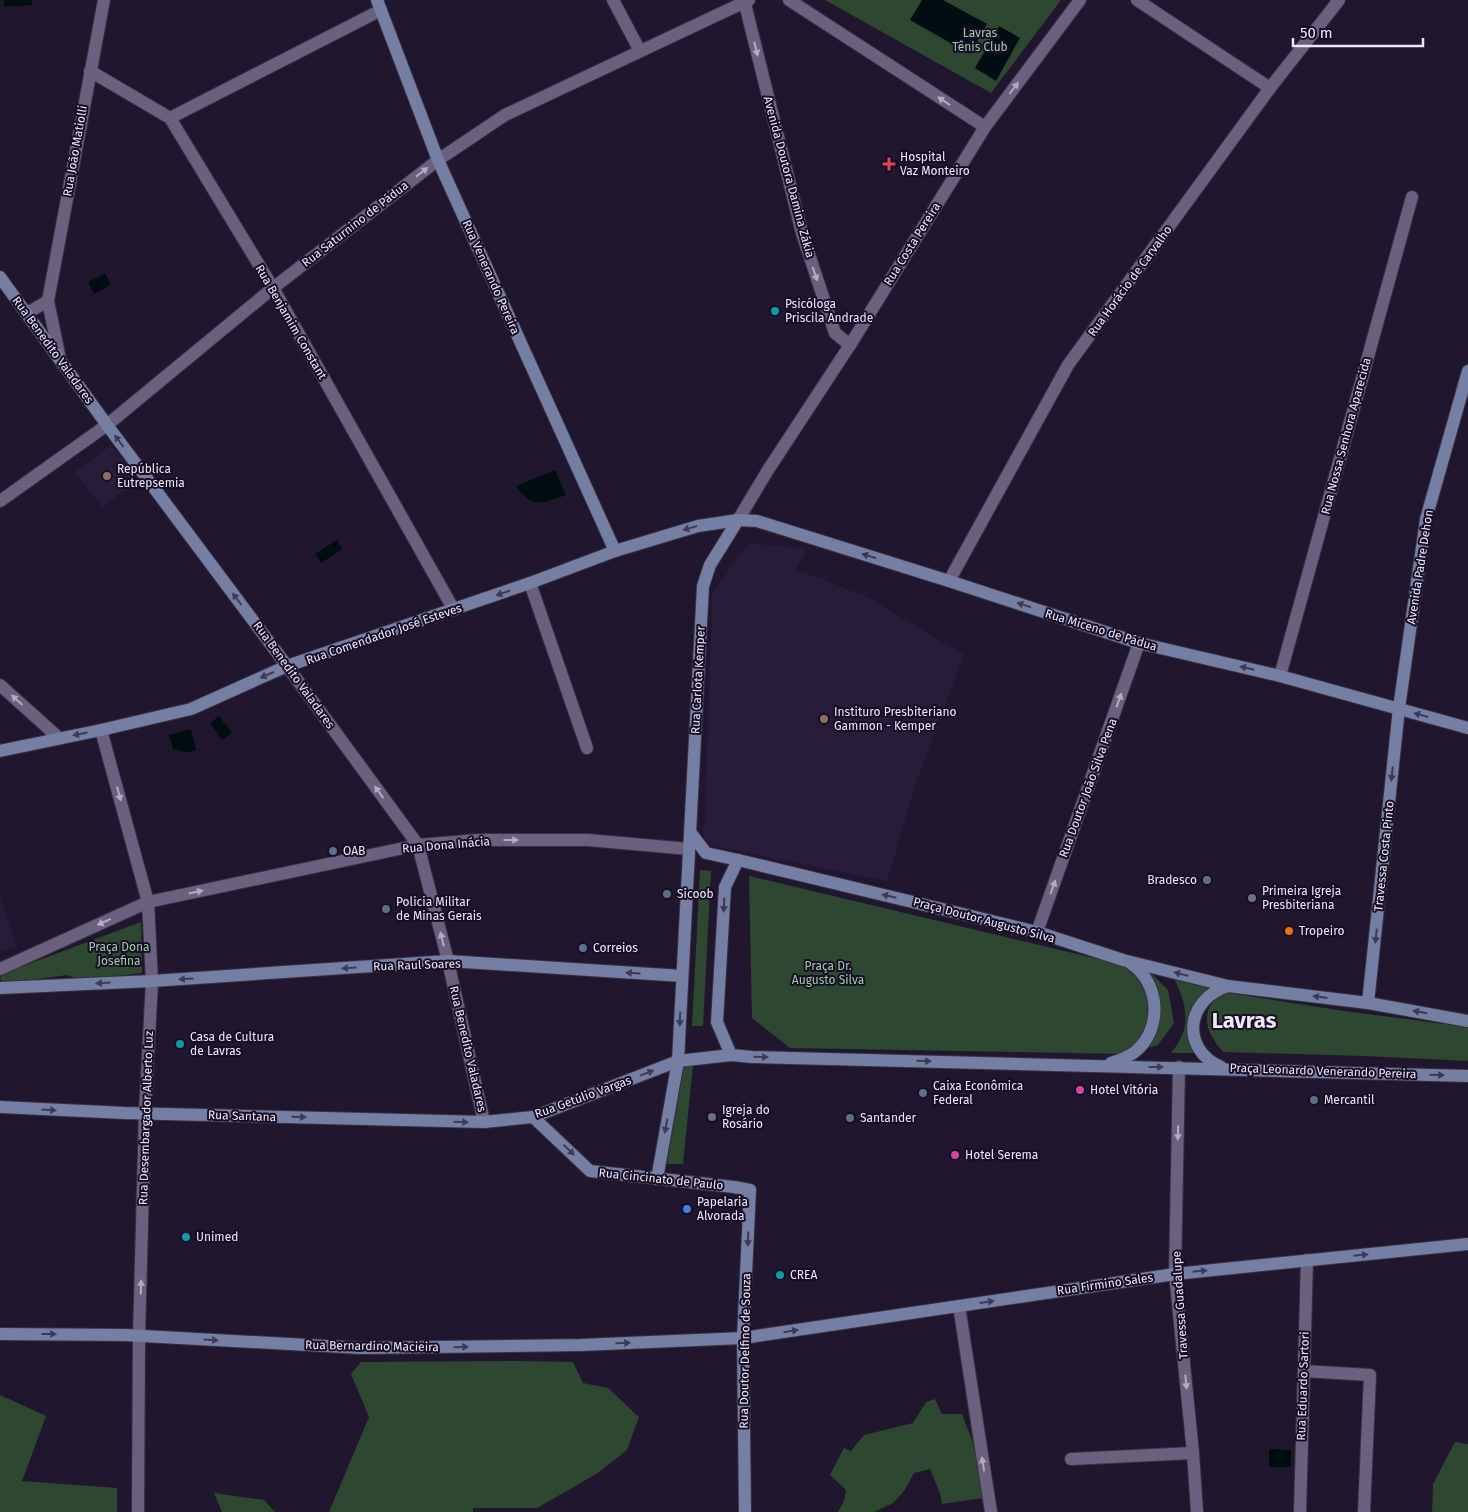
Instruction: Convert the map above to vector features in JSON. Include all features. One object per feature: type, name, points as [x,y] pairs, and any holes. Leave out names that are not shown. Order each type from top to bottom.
[{"type":"main road","name":"Rua Venerando Pereira","points":[[379,5],[438,160],[615,551]]},
{"type":"main road","name":"Rua Benedito Valadares","points":[[0,277],[107,425],[287,666]]},
{"type":"main road","name":"Avenida Padre Dehon","points":[[1399,708],[1426,519],[1468,371]]},
{"type":"main road","name":"Rua Miceno de Pádua","points":[[738,520],[757,521],[1140,643],[1280,676],[1468,728]]},
{"type":"main road","name":"Rua Comendador José Esteves","points":[[0,751],[191,709],[287,666],[454,610],[615,551],[698,526],[738,520]]},
{"type":"main road","name":"Rua Carlota Kemper","points":[[689,849],[703,586],[710,565],[738,520]]},
{"type":"main road","name":"Travessa Costa Pinto","points":[[1368,1003],[1399,708]]},
{"type":"main road","points":[[688,868],[706,853],[690,832]]},
{"type":"main road","points":[[657,1179],[678,1061],[689,849]]},
{"type":"main road","name":"Praça Doutor Augusto Silva","points":[[706,853],[1037,932],[1123,960],[1228,986]]},
{"type":"main road","points":[[731,1055],[717,1022],[724,887],[738,860]]},
{"type":"main road","points":[[1104,1066],[1136,1051],[1152,1029],[1155,1016],[1155,1002],[1151,989],[1135,967],[1123,960]]},
{"type":"main road","name":"Rua Raul Soares","points":[[152,981],[448,961],[682,976]]},
{"type":"main road","points":[[0,988],[152,981]]},
{"type":"main road","points":[[1224,1068],[1209,1060],[1198,1048],[1193,1026],[1195,1014],[1200,1004],[1217,989],[1228,986],[1368,1003],[1468,1021]]},
{"type":"main road","points":[[678,1061],[731,1055],[1179,1067]]},
{"type":"main road","name":"Rua Getúlio Vargas","points":[[484,1122],[533,1117],[678,1061]]},
{"type":"main road","name":"Praça Leonardo Venerando Pereira","points":[[1179,1067],[1468,1076]]},
{"type":"main road","name":"Rua Santana","points":[[0,1107],[484,1122]]},
{"type":"main road","name":"Rua Cincinato de Paulo","points":[[533,1117],[590,1171],[750,1190]]},
{"type":"main road","name":"Rua Doutor Delfino de Souza","points":[[745,1512],[743,1338],[750,1190]]},
{"type":"main road","name":"Rua Firmino Sales","points":[[743,1338],[1175,1274],[1468,1244]]},
{"type":"main road","name":"Rua Bernardino Macieira","points":[[0,1334],[139,1336],[361,1348],[581,1345],[743,1338]]},
{"type":"street","name":"Rua João Matiolli","points":[[60,359],[48,301],[104,0]]},
{"type":"street","points":[[613,0],[640,51]]},
{"type":"street","points":[[789,0],[984,127]]},
{"type":"street","name":"Rua Costa Pereira","points":[[738,520],[768,470],[850,345],[984,127],[1080,0]]},
{"type":"street","points":[[1137,0],[1270,88]]},
{"type":"street","name":"Rua Horácio de Carvalho","points":[[949,581],[1068,365],[1270,88],[1339,0]]},
{"type":"street","name":"Rua Saturnino de Pádua","points":[[0,502],[107,425],[273,288],[438,160],[504,116],[745,1]]},
{"type":"street","name":"Avenida Doutora Damina Zákia","points":[[745,1],[802,233],[835,333],[850,345]]},
{"type":"street","points":[[170,118],[379,5]]},
{"type":"street","name":"Rua Benjamim Constant","points":[[90,71],[170,118],[273,288],[454,610]]},
{"type":"street","name":"Rua Nossa Senhora Aparecida","points":[[1280,676],[1412,196]]},
{"type":"street","points":[[27,313],[48,301]]},
{"type":"street","points":[[530,583],[587,748]]},
{"type":"street","name":"Rua Doutor João Silva Pena","points":[[1037,932],[1140,643]]},
{"type":"street","name":"Rua Benedito Valadares","points":[[287,666],[418,845],[448,961],[484,1122]]},
{"type":"street","points":[[0,685],[59,738]]},
{"type":"street","name":"Rua Desembargador Alberto Luz","points":[[101,730],[148,902],[152,981],[139,1336],[138,1512]]},
{"type":"street","name":"Rua Dona Inácia","points":[[148,902],[418,845],[478,840],[588,840],[689,849]]},
{"type":"street","points":[[0,969],[148,902]]},
{"type":"street","name":"Travessa Guadalupe","points":[[1179,1067],[1175,1274],[1193,1453],[1196,1512]]},
{"type":"street","name":"Rua Eduardo Sartori","points":[[1300,1512],[1307,1260]]},
{"type":"street","points":[[959,1306],[991,1512]]},
{"type":"street","points":[[1304,1371],[1370,1374],[1364,1512]]},
{"type":"street","points":[[1071,1459],[1193,1453]]},
{"type":"shaded area","points":[[4,0],[32,0],[32,5],[4,7]]},
{"type":"shaded area","points":[[922,0],[943,0],[987,24],[970,54],[910,20]]},
{"type":"shaded area","points":[[999,26],[1020,38],[996,81],[975,68]]},
{"type":"shaded area","points":[[105,273],[111,285],[94,294],[88,282]]},
{"type":"shaded area","name":"República Eutrepsemia","points":[[112,445],[138,480],[102,507],[75,472]]},
{"type":"shaded area","points":[[555,470],[566,495],[544,502],[533,502],[522,494],[516,486]]},
{"type":"shaded area","points":[[337,540],[342,549],[321,563],[315,554]]},
{"type":"shaded area","name":"Instituro Presbiteriano Gammon - Kemper","points":[[748,543],[807,549],[796,569],[869,598],[964,655],[916,782],[887,881],[704,844],[712,594]]},
{"type":"shaded area","points":[[219,716],[232,733],[222,740],[210,723]]},
{"type":"shaded area","points":[[191,729],[196,750],[188,752],[173,749],[169,735]]},
{"type":"shaded area","points":[[0,896],[17,946],[0,952]]},
{"type":"shaded area","points":[[1269,1449],[1291,1450],[1291,1467],[1269,1467]]},
{"type":"green space","name":"Lavras Tênis Club","points":[[825,0],[1061,0],[991,93]]},
{"type":"green space","points":[[700,870],[711,871],[703,1026],[692,1026]]},
{"type":"green space","name":"Praça Dr. Augusto Silva","points":[[749,876],[1149,971],[1168,990],[1174,1023],[1158,1045],[1126,1054],[790,1048],[752,1018]]},
{"type":"green space","name":"Praça Dona Josefina","points":[[141,922],[142,973],[80,980],[67,975],[5,984],[0,979],[2,974]]},
{"type":"green space","points":[[1173,977],[1211,986],[1195,1009],[1200,1043],[1211,1053],[1171,1053],[1182,1035],[1186,1016],[1182,997]]},
{"type":"green space","points":[[1222,992],[1344,1011],[1468,1027],[1468,1061],[1223,1052],[1211,1035],[1207,1023],[1211,1004]]},
{"type":"green space","points":[[693,1065],[683,1164],[667,1164],[682,1068]]},
{"type":"green space","points":[[361,1362],[573,1362],[583,1383],[608,1388],[639,1417],[627,1450],[598,1473],[537,1508],[473,1508],[473,1512],[329,1512],[369,1417],[351,1374]]},
{"type":"green space","points":[[0,1395],[46,1416],[22,1481],[117,1488],[117,1512],[0,1512]]},
{"type":"green space","points":[[935,1399],[942,1414],[962,1414],[978,1456],[983,1498],[942,1504],[940,1493],[930,1469],[914,1473],[904,1491],[893,1503],[874,1512],[838,1512],[844,1501],[846,1490],[830,1475],[844,1448],[851,1451],[864,1435],[913,1423],[926,1402]]},
{"type":"green space","points":[[1455,1442],[1468,1444],[1468,1512],[1432,1512],[1433,1484]]},
{"type":"green space","points":[[214,1493],[264,1500],[275,1512],[222,1512]]},
{"type":"place","name":"Hospital Vaz Monteiro","points":[[889,164]]},
{"type":"place","name":"Psicóloga Priscila Andrade","points":[[775,311]]},
{"type":"place","name":"República Eutrepsemia","points":[[107,476]]},
{"type":"place","name":"Instituro Presbiteriano Gammon - Kemper","points":[[824,719]]},
{"type":"place","name":"OAB","points":[[333,851]]},
{"type":"place","name":"Bradesco","points":[[1207,880]]},
{"type":"place","name":"Sicoob","points":[[667,894]]},
{"type":"place","name":"Primeira Igreja Presbiteriana","points":[[1252,898]]},
{"type":"place","name":"Policia Militar de Minas Gerais","points":[[386,909]]},
{"type":"place","name":"Tropeiro","points":[[1289,931]]},
{"type":"place","name":"Correios","points":[[583,948]]},
{"type":"place","name":"Casa de Cultura de Lavras","points":[[180,1044]]},
{"type":"place","name":"Hotel Vitória","points":[[1080,1090]]},
{"type":"place","name":"Caixa Econômica Federal","points":[[923,1093]]},
{"type":"place","name":"Mercantil","points":[[1314,1100]]},
{"type":"place","name":"Igreja do Rosário","points":[[712,1117]]},
{"type":"place","name":"Santander","points":[[850,1118]]},
{"type":"place","name":"Hotel Serema","points":[[955,1155]]},
{"type":"place","name":"Papelaria Alvorada","points":[[687,1209]]},
{"type":"place","name":"Unimed","points":[[186,1237]]},
{"type":"place","name":"CREA","points":[[780,1275]]},
{"type":"district","name":"Lavras","points":[[1244,1020]]}]
